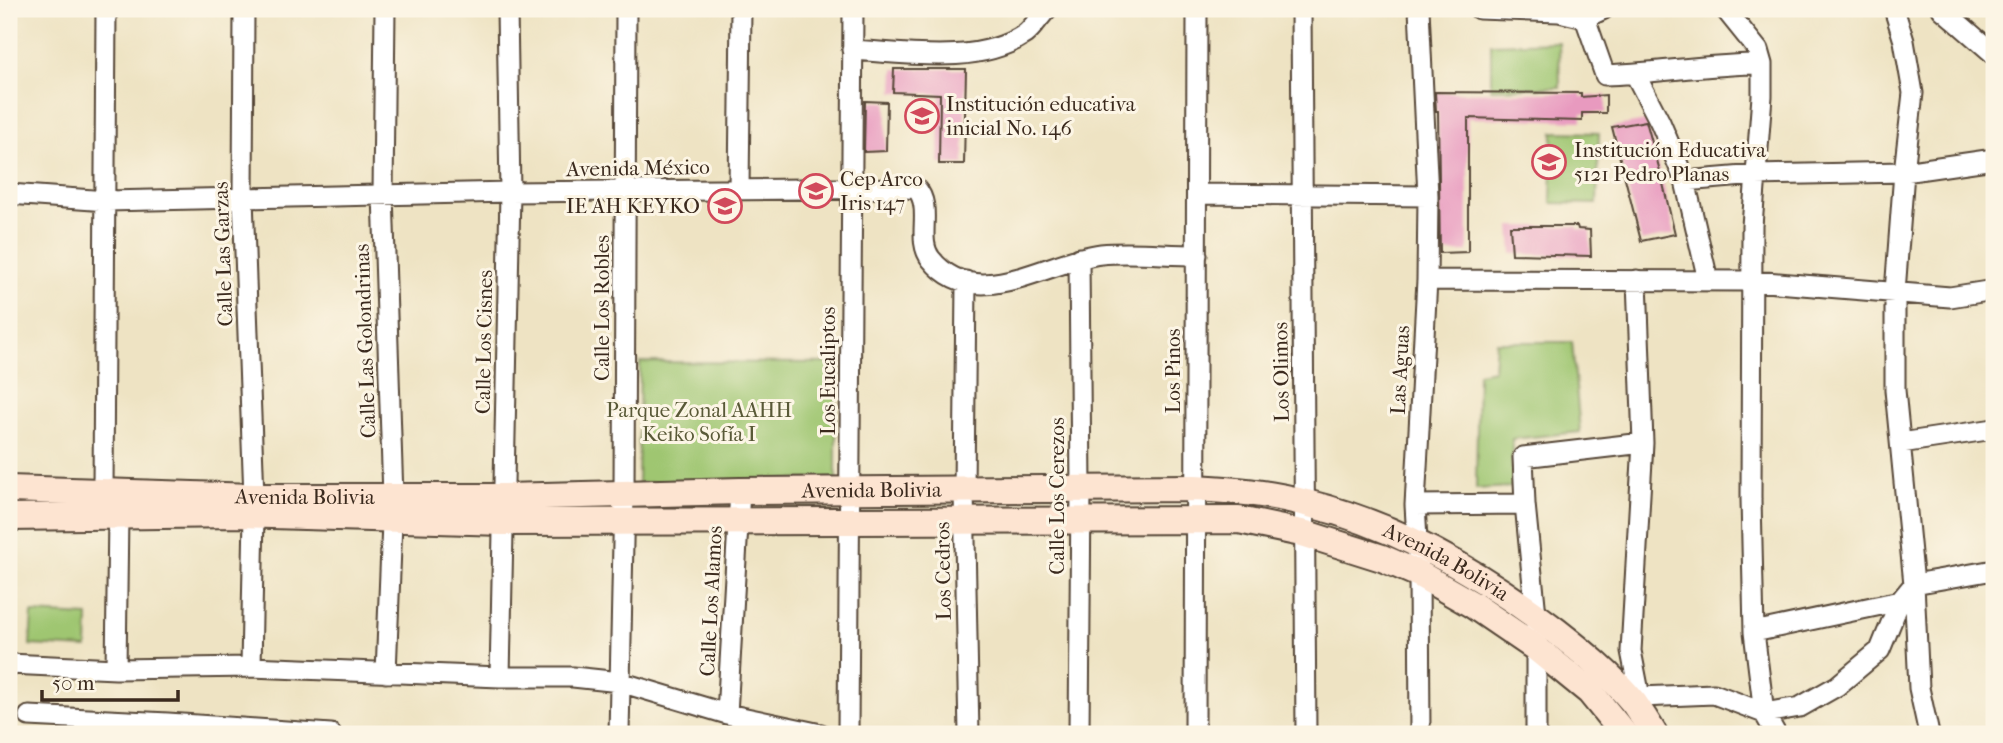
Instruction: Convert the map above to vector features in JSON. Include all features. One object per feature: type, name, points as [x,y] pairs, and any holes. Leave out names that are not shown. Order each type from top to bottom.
[{"type":"main road","name":"Avenida Bolivia","points":[[503,510],[624,494],[740,491],[1195,488],[1253,492],[1306,502],[1350,515],[1418,545],[1477,577],[1536,615],[1637,700],[1654,734]]},
{"type":"main road","name":"Avenida Bolivia","points":[[9,489],[103,491],[254,506]]},
{"type":"main road","points":[[38,489],[38,516]]},
{"type":"main road","name":"Avenida Bolivia","points":[[9,517],[254,506],[503,510],[623,522],[1195,518],[1239,520],[1306,534],[1382,558],[1419,574],[1473,605],[1536,648],[1590,692],[1624,734]]},
{"type":"street","points":[[103,491],[107,201],[106,9]]},
{"type":"street","name":"Calle Las Garzas","points":[[244,9],[243,198],[254,506],[250,667]]},
{"type":"street","name":"Calle Las Golondrinas","points":[[385,9],[383,194],[392,507],[386,673]]},
{"type":"street","name":"Calle Los Cisnes","points":[[500,677],[510,192],[508,9]]},
{"type":"street","name":"Calle Los Robles","points":[[619,734],[624,494],[625,9]]},
{"type":"street","points":[[740,190],[741,9]]},
{"type":"street","name":"Los Eucaliptos","points":[[848,734],[852,9]]},
{"type":"street","points":[[852,50],[940,55],[988,50],[1026,33],[1047,9]]},
{"type":"street","name":"Los Pinos","points":[[1195,734],[1197,9]]},
{"type":"street","name":"Los Olimos","points":[[1301,9],[1306,734]]},
{"type":"street","name":"Las Aguas","points":[[1419,9],[1428,196],[1427,279],[1415,505],[1419,574],[1420,734]]},
{"type":"street","points":[[1491,9],[1559,12],[1586,18],[1604,9]]},
{"type":"street","points":[[1725,9],[1758,50],[1762,64],[1752,226],[1751,499],[1754,632],[1764,713],[1776,734]]},
{"type":"street","points":[[1894,9],[1904,41],[1913,93],[1895,292],[1895,390],[1914,584],[1919,688],[1929,734]]},
{"type":"street","points":[[1942,9],[1991,44]]},
{"type":"street","points":[[1586,18],[1605,75],[1762,64]]},
{"type":"street","points":[[1635,74],[1660,122],[1685,181],[1708,280]]},
{"type":"street","points":[[1685,181],[1756,175],[1904,172],[1994,159]]},
{"type":"street","name":"Avenida México","points":[[9,194],[107,201],[383,194],[916,188],[922,195],[925,207],[925,243],[929,256],[953,277],[966,281],[994,284],[1079,258],[1102,254],[1197,255]]},
{"type":"street","points":[[1197,194],[1428,196]]},
{"type":"street","name":"Calle Los Cerezos","points":[[1079,258],[1079,734]]},
{"type":"street","points":[[1427,279],[1753,281],[1950,297],[1994,290]]},
{"type":"street","points":[[1637,280],[1643,443],[1631,651],[1637,700],[1714,694],[1764,713],[1800,708],[1836,686],[1880,650],[1900,601],[1914,584],[1994,570]]},
{"type":"street","name":"Los Cedros","points":[[966,281],[964,491],[969,734]]},
{"type":"street","points":[[1901,443],[1994,429]]},
{"type":"street","points":[[1536,734],[1536,615],[1523,457],[1643,443]]},
{"type":"street","name":"Calle Los Alamos","points":[[727,714],[740,491]]},
{"type":"street","points":[[1415,505],[1525,504]]},
{"type":"street","points":[[116,669],[118,514]]},
{"type":"street","points":[[9,517],[9,532]]},
{"type":"street","points":[[1754,632],[1900,601]]},
{"type":"street","points":[[9,664],[116,669],[250,667],[500,677],[573,677],[620,682],[727,714],[821,734]]},
{"type":"street","points":[[29,716],[331,734]]},
{"type":"green space","points":[[1559,42],[1560,87],[1491,89],[1491,44]]},
{"type":"green space","points":[[1553,132],[1599,133],[1597,204],[1551,203]]},
{"type":"green space","points":[[1496,342],[1572,342],[1580,432],[1512,439],[1512,487],[1476,489],[1478,373],[1494,370]]},
{"type":"green space","name":"Parque Zonal AAHH Keiko Sofía I","points":[[640,362],[836,363],[836,479],[638,483]]},
{"type":"green space","points":[[32,613],[88,616],[87,648],[30,645]]},
{"type":"building","points":[[894,69],[966,69],[964,164],[939,164],[940,94],[893,92]]},
{"type":"building","points":[[1435,92],[1581,93],[1581,97],[1606,95],[1606,113],[1582,113],[1582,121],[1468,118],[1468,252],[1440,253],[1438,111]]},
{"type":"building","points":[[865,101],[887,102],[886,151],[864,152]]},
{"type":"building","points":[[1646,121],[1675,234],[1641,241],[1612,127]]},
{"type":"building","points":[[1510,226],[1577,226],[1578,229],[1590,230],[1591,256],[1512,254]]},
{"type":"place","name":"Institución educativa inicial No. 146","points":[[922,116]]},
{"type":"place","name":"Institución Educativa 5121 Pedro Planas","points":[[1549,162]]},
{"type":"place","name":"Cep Arco Iris 147","points":[[816,191]]},
{"type":"place","name":"IE AH KEYKO","points":[[725,206]]}]
